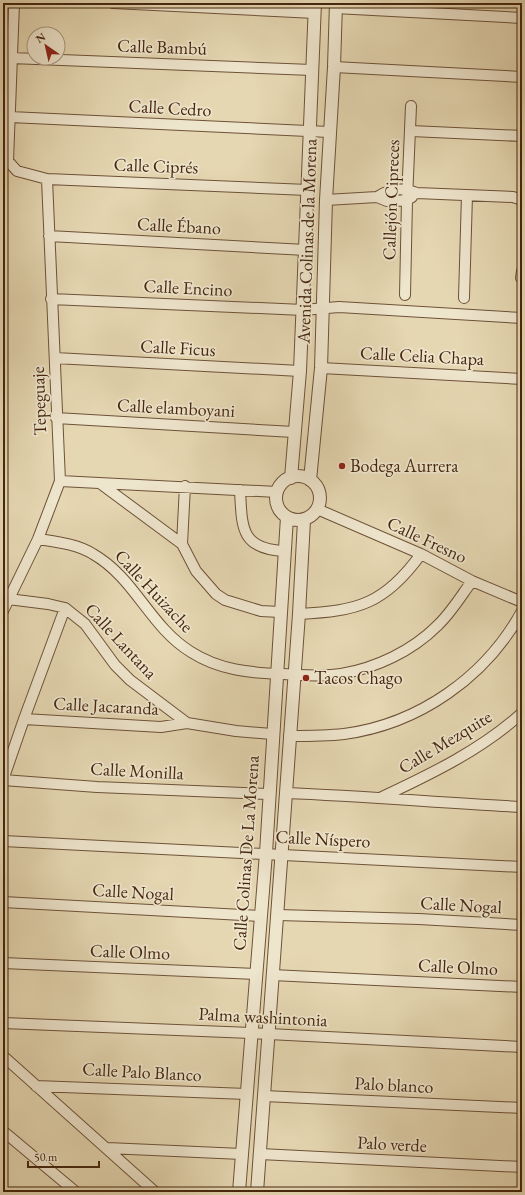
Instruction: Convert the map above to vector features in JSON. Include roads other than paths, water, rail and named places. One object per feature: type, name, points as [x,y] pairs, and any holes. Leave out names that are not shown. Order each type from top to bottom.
[{"type":"street","points":[[10,117],[7,78],[11,58],[14,3]]},
{"type":"street","points":[[113,3],[315,8]]},
{"type":"street","points":[[335,5],[522,18]]},
{"type":"street","name":"Avenida Colinas de la Morena","points":[[310,480],[321,368],[326,200],[334,67],[335,5]]},
{"type":"street","name":"Avenida Colinas de la Morena","points":[[291,478],[300,371],[315,8]]},
{"type":"street","name":"Calle Bambú","points":[[11,58],[312,70]]},
{"type":"street","points":[[334,67],[522,77]]},
{"type":"street","name":"Callejón Cipreces","points":[[405,296],[407,189],[412,106]]},
{"type":"street","name":"Calle Cedro","points":[[10,117],[329,132]]},
{"type":"street","name":"Calle Ciprés","points":[[10,117],[8,161],[17,171],[47,179],[308,190]]},
{"type":"street","points":[[411,131],[522,136]]},
{"type":"street","name":"Tepeguaje","points":[[3,611],[38,539],[60,481],[56,418],[55,358],[51,299],[47,179]]},
{"type":"street","points":[[377,197],[386,191],[407,189],[417,194],[512,197],[522,200]]},
{"type":"street","points":[[326,200],[377,197],[387,201],[407,200],[417,194]]},
{"type":"street","points":[[464,298],[467,195]]},
{"type":"street","name":"Calle Ébano","points":[[49,236],[306,250]]},
{"type":"street","name":"Calle Encino","points":[[51,299],[303,310],[338,307],[522,318]]},
{"type":"street","name":"Calle Ficus","points":[[55,358],[300,371]]},
{"type":"street","name":"Calle Celia Chapa","points":[[321,368],[522,379]]},
{"type":"street","name":"Calle elamboyani","points":[[56,418],[294,432]]},
{"type":"street","points":[[297,476],[310,480],[319,490],[320,503],[317,509],[304,520],[287,517],[279,509],[277,503],[277,492],[280,486],[291,478],[297,476]]},
{"type":"street","points":[[60,481],[102,484],[185,486],[277,492]]},
{"type":"street","points":[[102,484],[182,544],[196,570],[216,594],[224,600],[262,611],[280,612]]},
{"type":"street","points":[[182,544],[185,486]]},
{"type":"street","points":[[240,490],[242,522],[250,540],[254,544],[269,550],[285,551]]},
{"type":"street","name":"Calle Fresno","points":[[317,509],[421,554],[472,581],[522,602]]},
{"type":"street","name":"Calle Colinas De La Morena","points":[[239,1192],[266,853],[272,734],[287,517]]},
{"type":"street","name":"Calle Colinas De La Morena","points":[[257,1192],[272,975],[278,915],[304,520]]},
{"type":"street","name":"Calle Huizache","points":[[38,539],[74,545],[93,553],[111,566],[125,580],[157,622],[190,652],[215,664],[235,671],[277,674],[340,674],[379,663],[399,653],[437,627],[452,610],[472,581]]},
{"type":"street","points":[[299,614],[337,612],[367,603],[387,591],[400,580],[421,554]]},
{"type":"street","name":"Calle Lantana","points":[[8,599],[48,604],[65,608],[85,624],[115,665],[130,680],[187,723],[236,731],[272,734]]},
{"type":"street","points":[[3,780],[65,608]]},
{"type":"street","points":[[289,736],[345,734],[385,724],[424,708],[450,692],[491,657],[504,641],[522,611]]},
{"type":"street","name":"Calle Mezquite","points":[[382,797],[434,772],[476,748],[522,713]]},
{"type":"street","name":"Calle Jacaranda","points":[[24,719],[161,727],[187,723]]},
{"type":"street","name":"Calle Monilla","points":[[3,780],[97,787],[269,794]]},
{"type":"street","points":[[286,793],[382,797],[414,801],[522,807]]},
{"type":"street","name":"Calle Níspero","points":[[3,841],[522,867]]},
{"type":"street","name":"Calle Nogal","points":[[3,902],[261,916]]},
{"type":"street","name":"Calle Nogal","points":[[278,915],[419,919],[522,925]]},
{"type":"street","name":"Calle Olmo","points":[[3,964],[256,974]]},
{"type":"street","name":"Calle Olmo","points":[[272,975],[522,987]]},
{"type":"street","name":"Palma washintonia","points":[[3,1023],[252,1033],[522,1047]]},
{"type":"street","points":[[3,1056],[107,1148],[154,1192]]},
{"type":"street","name":"Calle Palo Blanco","points":[[36,1086],[247,1094]]},
{"type":"street","name":"Palo blanco","points":[[264,1096],[522,1108]]},
{"type":"street","points":[[3,1131],[76,1192]]},
{"type":"street","points":[[107,1148],[242,1154]]},
{"type":"street","name":"Palo verde","points":[[260,1154],[522,1167]]},
{"type":"place","name":"Bodega Aurrera","points":[[342,466]]},
{"type":"place","name":"Tacos Chago","points":[[306,678]]}]
